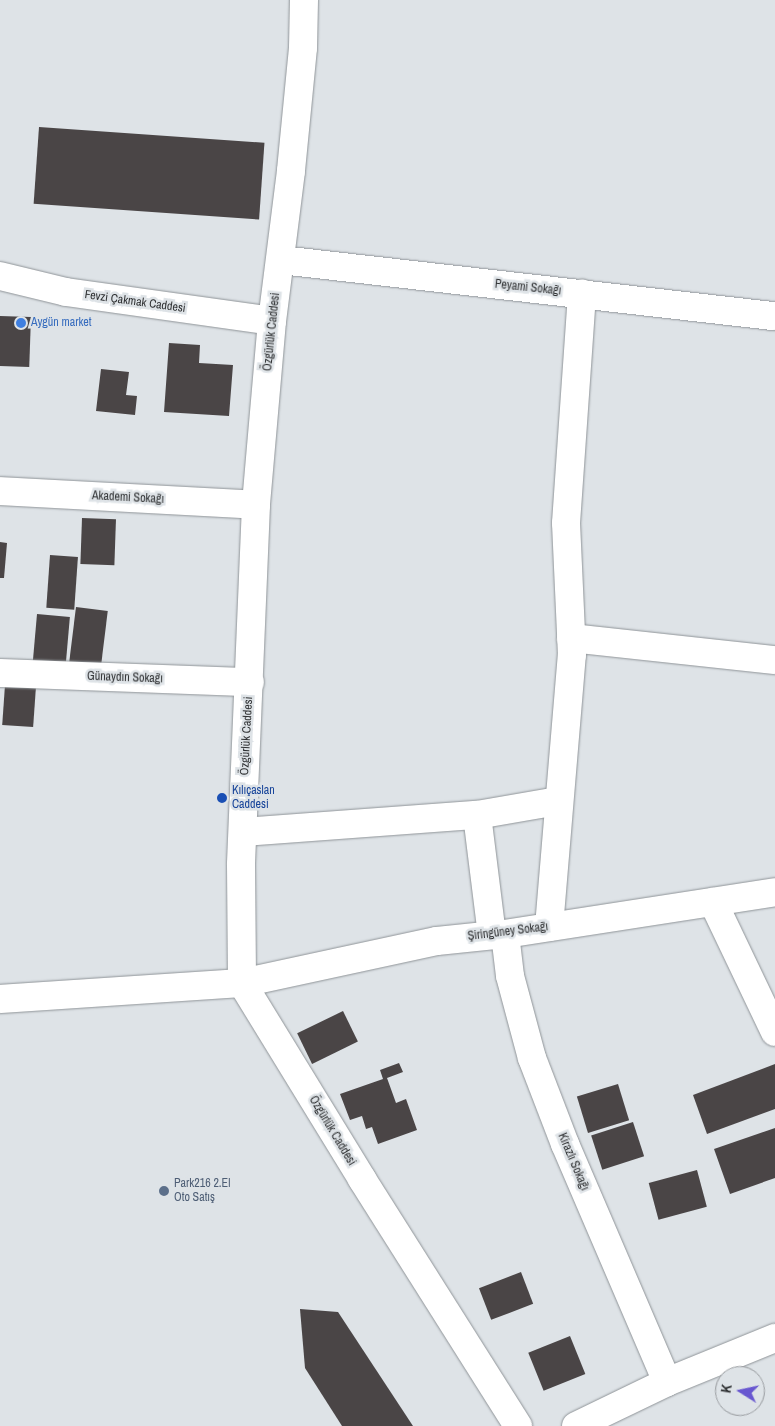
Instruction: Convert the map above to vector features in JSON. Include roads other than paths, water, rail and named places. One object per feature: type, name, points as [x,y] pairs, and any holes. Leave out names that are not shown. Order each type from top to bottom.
[{"type":"street","name":"Özgürlük Caddesi","points":[[304,0],[303,48],[281,260],[272,321],[256,505],[240,915],[242,983],[367,1188],[518,1426]]},
{"type":"street","name":"Peyami Sokağı","points":[[281,260],[775,316]]},
{"type":"street","name":"Fevzi Çakmak Caddesi","points":[[0,276],[66,292],[272,321]]},
{"type":"street","points":[[549,927],[558,801],[572,655],[566,523],[582,294]]},
{"type":"street","name":"Akademi Sokağı","points":[[0,490],[256,505]]},
{"type":"street","points":[[571,638],[775,660]]},
{"type":"street","name":"Günaydın Sokağı","points":[[0,673],[250,682]]},
{"type":"street","points":[[243,832],[478,815],[558,801]]},
{"type":"street","name":"Kirazlı Sokağı","points":[[478,815],[498,935],[532,1058],[565,1144],[667,1382]]},
{"type":"street","name":"Şiringüney Sokağı","points":[[242,983],[437,941],[498,935],[775,892]]},
{"type":"street","points":[[712,902],[775,1032]]},
{"type":"street","points":[[0,999],[242,983]]},
{"type":"street","points":[[576,1426],[667,1382],[775,1338]]},
{"type":"place","name":"Aygün market","points":[[21,323]]},
{"type":"place","name":"Kılıçaslan Caddesi","points":[[222,798]]},
{"type":"place","name":"Park216 2.El Oto Satış","points":[[164,1191]]}]
